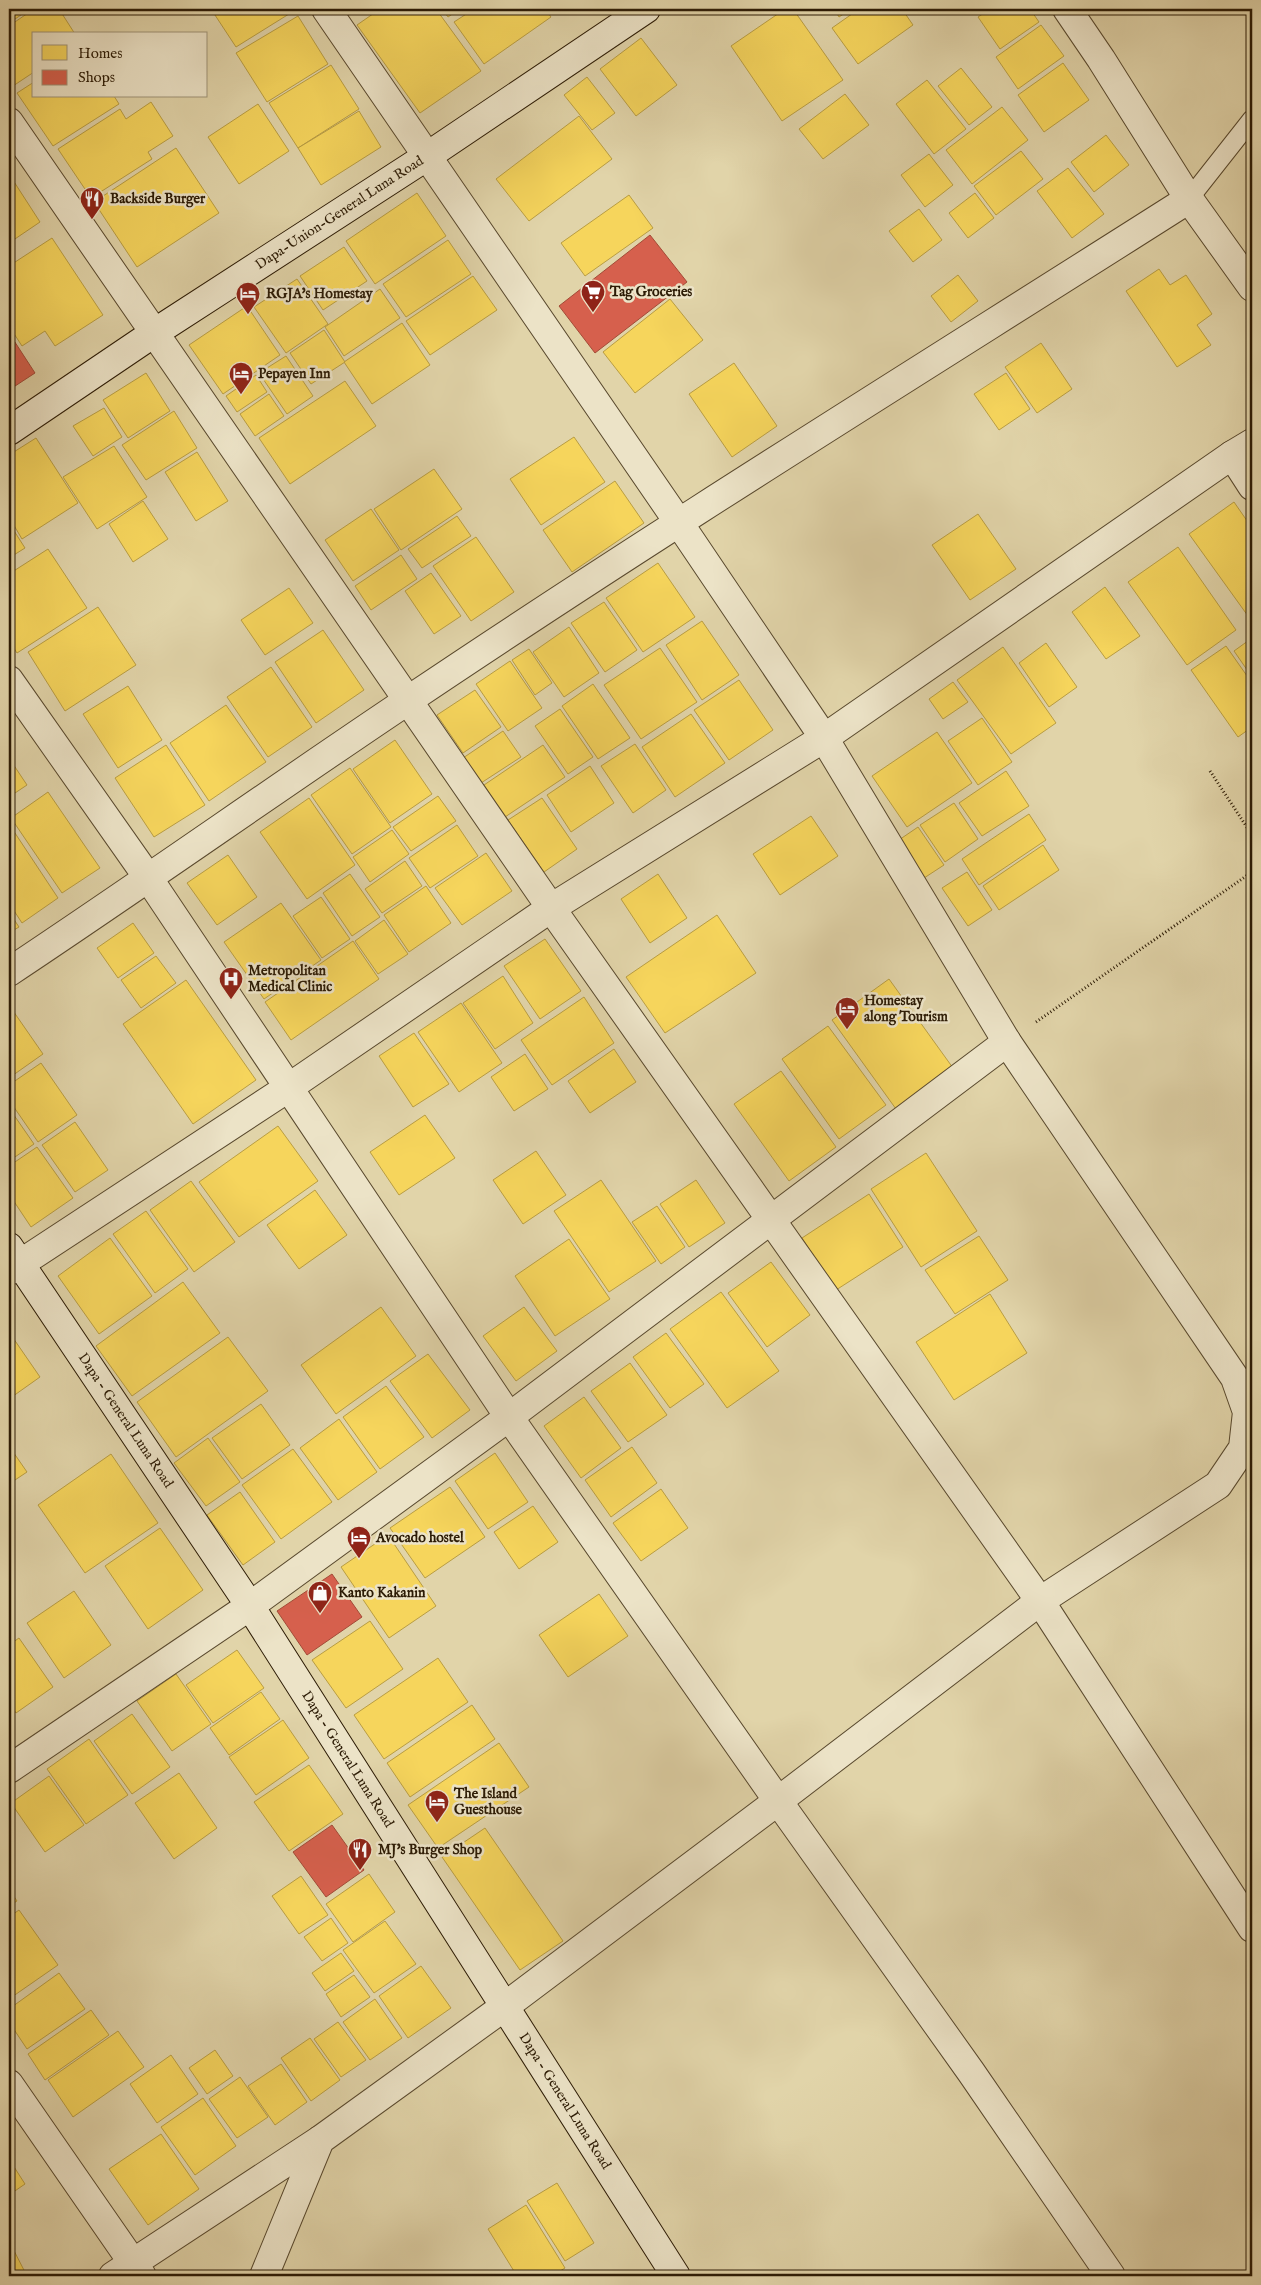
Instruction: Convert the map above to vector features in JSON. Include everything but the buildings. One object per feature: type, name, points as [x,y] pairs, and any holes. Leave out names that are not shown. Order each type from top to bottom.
[{"type":"street","points":[[9,2084],[129,2272],[320,2140],[504,2007],[778,1802],[1040,1601],[1218,1485],[1248,1448],[1247,1412],[1235,1378],[1007,1042],[824,738],[679,523],[326,9]]},
{"type":"street","name":"Dapa-Union-General Luna Road","points":[[9,431],[154,333],[426,157],[646,9]]},
{"type":"street","points":[[1067,9],[1101,59],[1189,199],[1252,287]]},
{"type":"street","points":[[9,122],[551,908],[1040,1601],[1252,1928]]},
{"type":"street","points":[[9,972],[149,879],[408,700],[679,523],[1189,199]]},
{"type":"street","points":[[12,1261],[288,1088],[551,908],[824,738],[1242,449],[1252,486]]},
{"type":"street","points":[[9,680],[149,879],[510,1417],[778,1802],[971,2072],[1111,2276]]},
{"type":"street","points":[[9,1769],[250,1606],[510,1417],[1007,1042]]},
{"type":"street","name":"Dapa - General Luna Road","points":[[12,1261],[250,1606],[676,2276]]},
{"type":"street","points":[[264,2276],[320,2140]]},
{"type":"lane","points":[[1189,199],[1252,119]]},
{"type":"path","points":[[1210,770],[1252,835]]},
{"type":"path","points":[[1007,1042],[1252,872]]},
{"type":"place","name":"Backside Burger","points":[[92,220]]},
{"type":"place","name":"Tag Groceries","points":[[593,313]]},
{"type":"place","name":"RGJA's Homestay","points":[[248,315]]},
{"type":"place","name":"Pepayen Inn","points":[[241,395]]},
{"type":"place","name":"Metropolitan Medical Clinic","points":[[231,1000]]},
{"type":"place","name":"Homestay along Tourism","points":[[847,1030]]},
{"type":"place","name":"Avocado hostel","points":[[359,1559]]},
{"type":"place","name":"Kanto Kakanin","points":[[320,1614]]},
{"type":"place","name":"The Island Guesthouse","points":[[437,1823]]},
{"type":"place","name":"MJ's Burger Shop","points":[[360,1871]]}]
